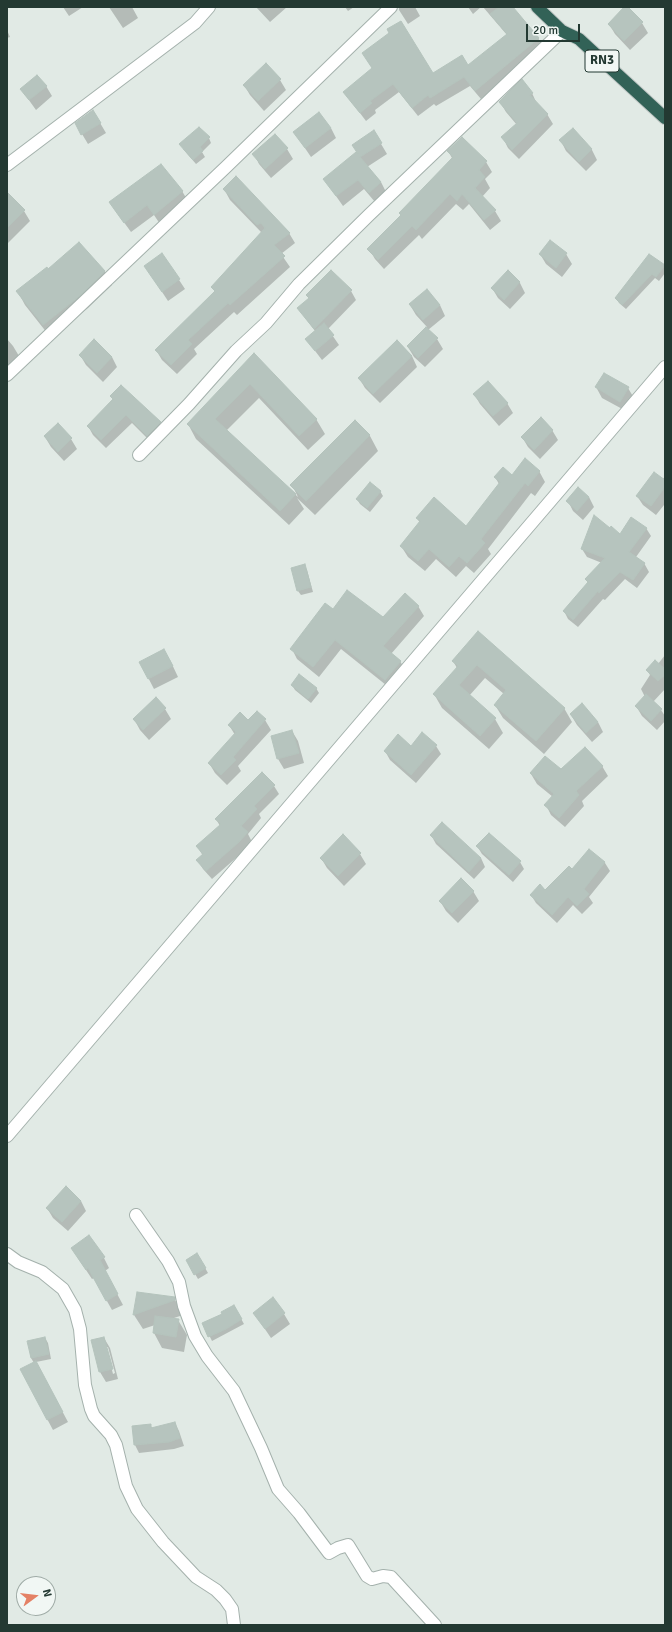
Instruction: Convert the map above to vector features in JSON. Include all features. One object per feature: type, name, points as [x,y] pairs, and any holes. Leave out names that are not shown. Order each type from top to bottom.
[{"type":"highway","name":"RN3","points":[[537,7],[562,31],[579,40],[665,118]]},
{"type":"street","points":[[7,165],[194,23],[209,7]]},
{"type":"street","points":[[7,375],[391,7]]},
{"type":"street","points":[[139,455],[189,404],[236,351],[266,323],[305,279],[374,210],[562,31]]},
{"type":"street","points":[[7,1136],[665,367]]},
{"type":"street","points":[[136,1215],[168,1261],[179,1282],[184,1306],[195,1336],[207,1356],[234,1392],[278,1489],[299,1513],[328,1553],[348,1545],[367,1576],[372,1579],[383,1576],[391,1577],[436,1625]]},
{"type":"street","points":[[7,1254],[18,1262],[42,1272],[63,1288],[74,1310],[80,1329],[85,1385],[91,1409],[94,1416],[112,1435],[116,1445],[126,1486],[137,1509],[163,1542],[196,1577],[216,1590],[225,1599],[232,1608],[234,1625]]},
{"type":"building","points":[[499,7],[513,7],[539,38],[475,91],[464,77],[430,98],[428,95],[412,108],[393,84],[370,101],[372,103],[360,113],[343,92],[372,68],[362,53],[389,33],[387,29],[401,21],[433,73],[462,55],[468,65],[507,34],[490,14]]},
{"type":"building","points":[[624,7],[628,7],[643,22],[624,41],[608,24]]},
{"type":"building","points":[[266,63],[281,79],[258,101],[243,85]]},
{"type":"building","points":[[37,75],[47,86],[29,100],[20,89]]},
{"type":"building","points":[[522,79],[533,93],[530,95],[548,114],[512,150],[501,137],[517,123],[499,102]]},
{"type":"building","points":[[93,110],[101,123],[81,135],[75,123]]},
{"type":"building","points":[[319,112],[331,128],[305,148],[293,132]]},
{"type":"building","points":[[199,127],[210,137],[200,147],[203,151],[193,160],[179,144]]},
{"type":"building","points":[[573,128],[592,149],[579,162],[559,140]]},
{"type":"building","points":[[374,130],[382,143],[360,157],[381,182],[369,193],[358,180],[336,196],[323,179],[356,152],[358,154],[352,145]]},
{"type":"building","points":[[275,134],[288,148],[265,169],[252,154]]},
{"type":"building","points":[[462,137],[487,161],[479,170],[485,177],[475,188],[496,210],[484,220],[462,194],[457,201],[450,194],[416,230],[412,226],[378,260],[367,249],[401,215],[399,213],[453,157],[447,151]]},
{"type":"building","points":[[161,164],[183,191],[154,215],[147,205],[124,223],[109,202]]},
{"type":"building","points":[[236,176],[290,233],[274,245],[285,256],[230,305],[228,303],[188,340],[192,344],[171,365],[155,350],[215,291],[211,287],[265,228],[261,223],[257,225],[223,189]]},
{"type":"building","points":[[7,192],[25,210],[7,228]]},
{"type":"building","points":[[550,240],[567,253],[556,268],[539,254]]},
{"type":"building","points":[[79,242],[105,271],[81,295],[43,325],[16,291],[47,267],[48,269]]},
{"type":"building","points":[[162,253],[180,279],[162,292],[144,266]]},
{"type":"building","points":[[649,254],[665,265],[656,277],[652,274],[622,305],[615,298]]},
{"type":"building","points":[[331,270],[352,290],[314,329],[297,308],[309,298],[306,295]]},
{"type":"building","points":[[508,270],[520,282],[504,300],[491,288]]},
{"type":"building","points":[[427,289],[440,305],[423,320],[409,304]]},
{"type":"building","points":[[324,323],[334,335],[315,351],[305,339]]},
{"type":"building","points":[[426,327],[438,338],[418,358],[407,346]]},
{"type":"building","points":[[94,339],[112,357],[97,373],[79,355]]},
{"type":"building","points":[[397,340],[412,356],[373,394],[358,378]]},
{"type":"building","points":[[254,353],[317,419],[299,436],[250,384],[215,419],[296,494],[280,511],[187,424]]},
{"type":"building","points":[[604,373],[629,387],[620,402],[595,387]]},
{"type":"building","points":[[488,381],[508,403],[493,416],[473,394]]},
{"type":"building","points":[[121,385],[161,422],[147,436],[126,415],[101,440],[87,426],[113,399],[110,396]]},
{"type":"building","points":[[541,417],[553,430],[534,450],[521,437]]},
{"type":"building","points":[[355,420],[370,435],[306,501],[290,485]]},
{"type":"building","points":[[58,423],[72,438],[58,452],[44,436]]},
{"type":"building","points":[[525,458],[540,471],[528,486],[525,483],[481,539],[485,543],[467,563],[459,556],[449,567],[429,549],[418,561],[400,546],[420,521],[416,518],[434,497],[466,526],[500,482],[494,477],[503,467],[512,475]]},
{"type":"building","points":[[654,472],[665,480],[665,487],[651,506],[636,496]]},
{"type":"building","points":[[370,482],[381,491],[367,508],[356,499]]},
{"type":"building","points":[[578,487],[589,497],[577,511],[566,501]]},
{"type":"building","points":[[594,515],[620,534],[631,517],[647,528],[629,552],[645,563],[633,580],[620,572],[599,593],[598,591],[573,620],[563,611],[588,582],[585,579],[605,558],[581,549]]},
{"type":"building","points":[[305,564],[311,587],[297,591],[291,568]]},
{"type":"building","points":[[347,590],[383,617],[405,593],[419,606],[383,646],[401,661],[385,680],[335,640],[313,667],[290,649],[325,603],[333,609]]},
{"type":"building","points":[[478,631],[565,708],[536,741],[494,705],[506,690],[477,665],[459,685],[496,718],[480,736],[433,694],[458,666],[452,661]]},
{"type":"building","points":[[164,649],[173,666],[148,679],[139,662]]},
{"type":"building","points":[[655,660],[665,669],[665,675],[658,681],[646,670]]},
{"type":"building","points":[[299,674],[317,688],[308,699],[291,685]]},
{"type":"building","points":[[646,694],[662,709],[651,721],[635,706]]},
{"type":"building","points":[[156,697],[166,708],[143,730],[133,719]]},
{"type":"building","points":[[582,703],[598,722],[586,733],[570,714]]},
{"type":"building","points":[[257,711],[266,719],[233,757],[236,760],[221,775],[208,763],[236,732],[228,725],[240,712],[248,720]]},
{"type":"building","points":[[292,730],[299,753],[277,759],[271,736]]},
{"type":"building","points":[[422,732],[437,745],[411,775],[384,751],[398,734],[411,746]]},
{"type":"building","points":[[585,747],[603,766],[576,791],[579,795],[559,818],[544,805],[554,794],[530,773],[545,756],[561,769]]},
{"type":"building","points":[[262,772],[275,785],[254,806],[257,809],[241,826],[248,832],[239,842],[206,871],[196,860],[203,854],[196,846],[221,824],[215,819]]},
{"type":"building","points":[[442,822],[481,858],[469,872],[430,835]]},
{"type":"building","points":[[489,833],[521,861],[509,875],[476,846]]},
{"type":"building","points":[[343,834],[361,853],[338,876],[320,858]]},
{"type":"building","points":[[589,849],[605,862],[584,889],[589,894],[577,906],[568,897],[552,915],[530,895],[540,884],[545,890],[569,866],[572,869]]},
{"type":"building","points":[[461,878],[474,891],[452,913],[439,901]]},
{"type":"building","points":[[66,1186],[81,1201],[62,1222],[46,1208]]},
{"type":"building","points":[[89,1235],[105,1257],[100,1260],[118,1294],[106,1301],[88,1268],[86,1270],[71,1248]]},
{"type":"building","points":[[197,1253],[206,1268],[194,1275],[186,1260]]},
{"type":"building","points":[[137,1292],[175,1297],[175,1300],[133,1315]]},
{"type":"building","points":[[273,1297],[285,1313],[265,1329],[253,1313]]},
{"type":"building","points":[[234,1305],[242,1319],[226,1329],[208,1337],[202,1323],[222,1314],[221,1312]]},
{"type":"building","points":[[155,1316],[179,1319],[176,1337],[153,1333]]},
{"type":"building","points":[[45,1337],[49,1354],[31,1358],[27,1341]]},
{"type":"building","points":[[104,1337],[113,1369],[99,1372],[91,1340]]},
{"type":"building","points":[[36,1361],[63,1412],[47,1420],[20,1369]]},
{"type":"building","points":[[175,1422],[180,1438],[169,1442],[134,1445],[132,1426],[151,1424],[151,1428]]}]
